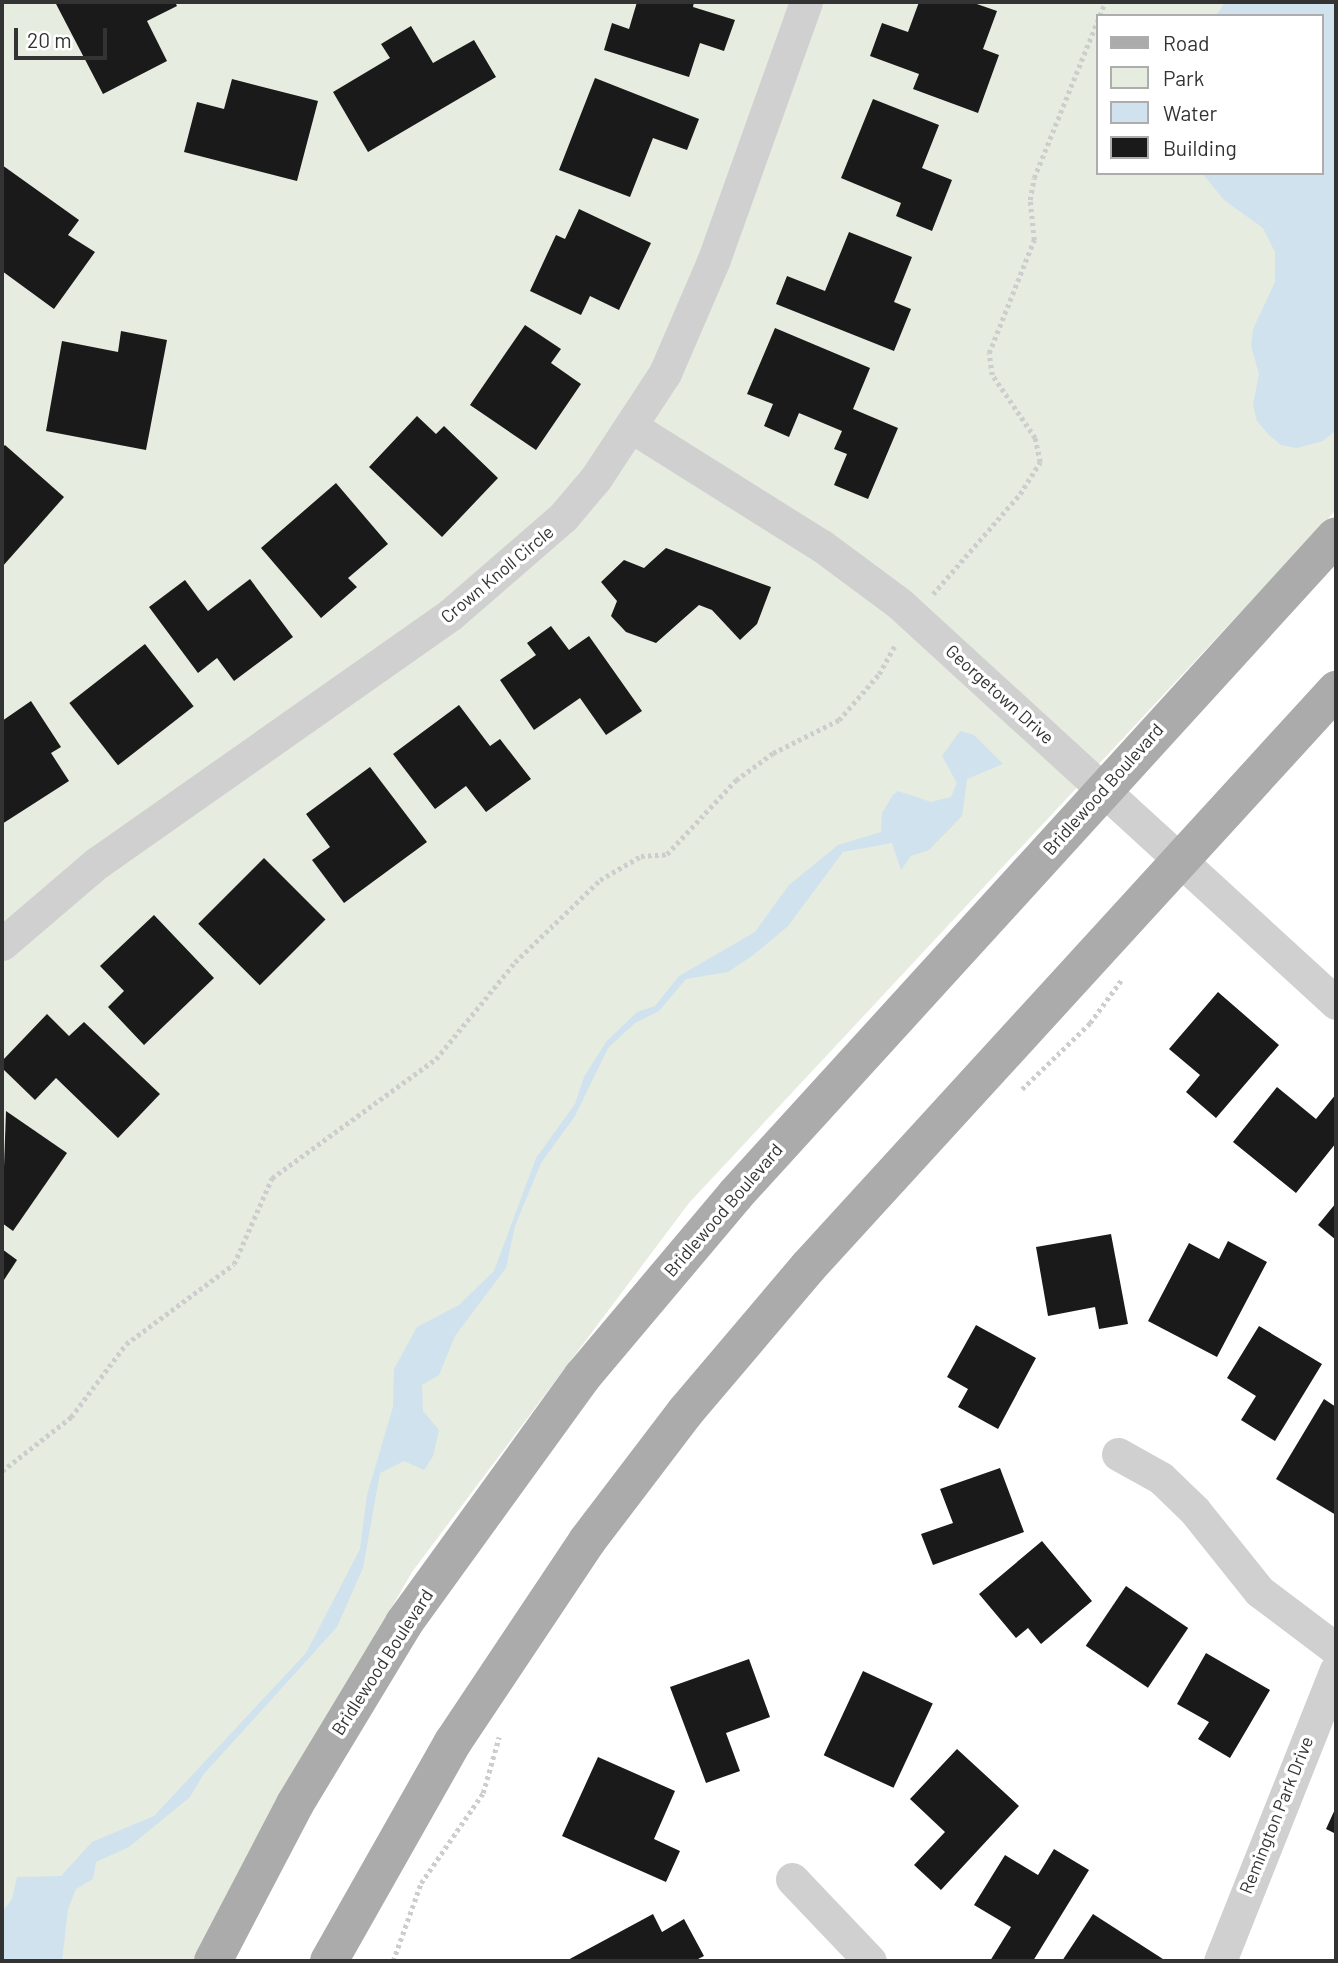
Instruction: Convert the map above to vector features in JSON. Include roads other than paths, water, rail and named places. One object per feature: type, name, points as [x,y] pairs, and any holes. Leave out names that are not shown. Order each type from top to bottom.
[{"type":"main road","name":"Bridlewood Boulevard","points":[[213,1961],[295,1804],[404,1623],[582,1377],[736,1194],[1103,788],[1336,536]]},
{"type":"main road","points":[[329,1961],[453,1742],[587,1541],[652,1454],[809,1266],[1336,690]]},
{"type":"street","name":"Crown Knoll Circle","points":[[2,944],[97,863],[410,644],[527,554],[596,478],[632,427],[694,310],[806,2]]},
{"type":"street","name":"Georgetown Drive","points":[[632,427],[822,546],[914,617],[1336,1003]]},
{"type":"street","points":[[1118,1454],[1161,1478],[1195,1511],[1259,1591],[1336,1649]]},
{"type":"street","name":"Remington Park Drive","points":[[1220,1961],[1336,1670]]},
{"type":"street","points":[[792,1879],[870,1961]]},
{"type":"water","points":[[1225,2],[1336,2],[1336,430],[1323,441],[1297,448],[1281,445],[1269,435],[1257,421],[1253,405],[1259,374],[1251,346],[1253,329],[1275,282],[1275,252],[1263,228],[1224,200],[1204,175],[1324,175],[1324,14],[1217,14]]},
{"type":"water","points":[[960,731],[974,735],[1003,764],[967,779],[962,816],[929,850],[911,856],[901,870],[892,843],[843,852],[788,926],[728,972],[686,979],[659,1011],[635,1023],[608,1048],[575,1116],[541,1163],[515,1226],[506,1268],[455,1336],[439,1375],[422,1385],[423,1411],[439,1430],[433,1456],[424,1470],[404,1461],[380,1473],[363,1568],[337,1627],[203,1775],[190,1797],[129,1847],[96,1862],[93,1879],[76,1889],[68,1909],[62,1961],[2,1961],[2,1912],[12,1899],[17,1877],[61,1876],[92,1842],[154,1816],[306,1653],[360,1549],[367,1495],[393,1407],[394,1369],[417,1327],[459,1305],[494,1271],[536,1158],[575,1104],[584,1077],[606,1042],[637,1012],[655,1006],[679,976],[755,932],[789,885],[838,845],[881,832],[882,813],[898,791],[931,802],[951,797],[957,783],[942,756]]}]
